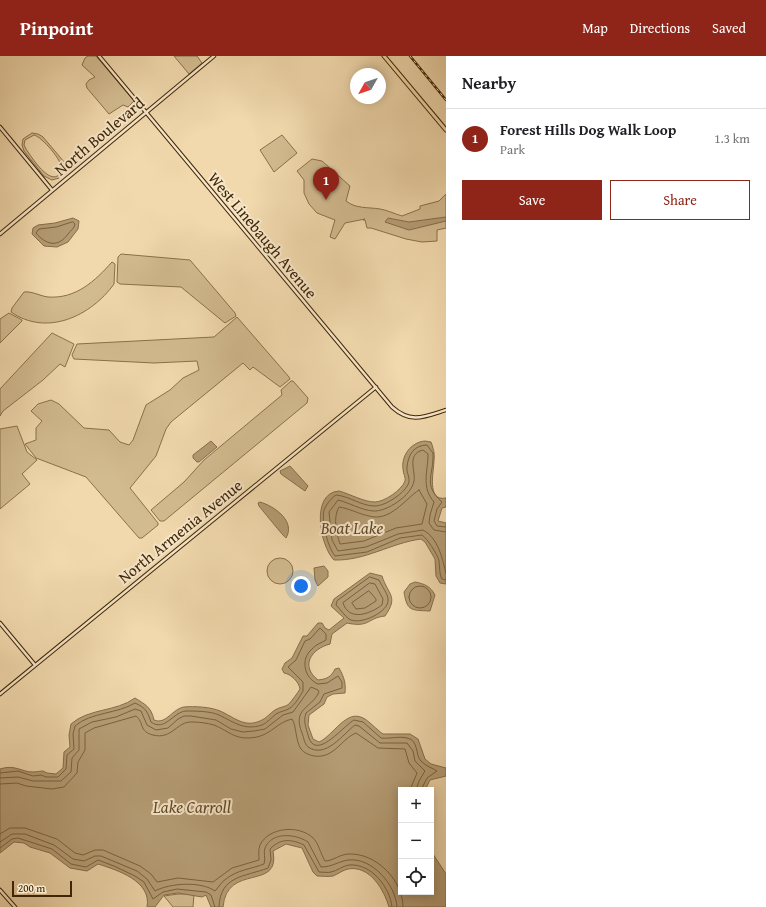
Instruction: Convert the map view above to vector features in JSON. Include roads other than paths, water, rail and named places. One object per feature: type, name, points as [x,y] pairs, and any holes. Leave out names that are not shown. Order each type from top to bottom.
[{"type":"main road","points":[[384,56],[446,130]]},
{"type":"street","name":"West Linebaugh Avenue","points":[[99,56],[396,410],[406,417],[417,418],[446,410]]},
{"type":"street","name":"North Boulevard","points":[[0,234],[214,56]]},
{"type":"street","points":[[0,127],[52,190]]},
{"type":"street","name":"North Armenia Avenue","points":[[0,694],[376,387]]},
{"type":"street","points":[[0,623],[35,665]]},
{"type":"street","points":[[0,890],[14,907]]},
{"type":"water","points":[[446,217],[446,221],[409,230],[385,222],[388,218],[409,222]]},
{"type":"water","points":[[73,218],[79,221],[78,229],[68,242],[57,247],[44,246],[32,234],[33,228],[38,225],[55,223]]},
{"type":"water","points":[[211,441],[217,447],[197,462],[193,458],[193,455]]},
{"type":"water","name":"Boat Lake","points":[[425,441],[431,442],[434,451],[433,491],[440,498],[446,498],[446,507],[442,508],[438,521],[446,523],[446,584],[440,583],[436,576],[435,559],[425,542],[421,539],[399,544],[356,558],[334,560],[325,544],[322,533],[320,521],[324,501],[330,494],[339,491],[371,502],[388,498],[397,492],[405,481],[403,464],[408,450],[415,444]]},
{"type":"water","points":[[290,466],[308,486],[305,491],[281,474],[280,471]]},
{"type":"water","points":[[260,502],[277,511],[286,520],[288,532],[286,538],[259,506],[258,503]]},
{"type":"water","points":[[324,566],[328,571],[328,577],[318,586],[315,580],[314,568]]},
{"type":"water","name":"Lake Carroll","points":[[370,573],[382,576],[392,600],[385,616],[379,617],[364,624],[347,623],[332,634],[330,644],[323,646],[313,654],[310,659],[310,669],[318,680],[330,676],[335,669],[339,668],[345,686],[345,693],[333,694],[327,697],[324,704],[309,715],[308,725],[313,739],[319,742],[345,720],[357,716],[363,718],[383,734],[410,734],[418,739],[425,759],[431,764],[446,768],[446,776],[430,780],[426,787],[398,787],[398,895],[434,895],[434,856],[446,874],[446,907],[389,907],[380,886],[363,871],[348,869],[333,876],[317,876],[313,872],[302,848],[286,844],[273,851],[273,863],[269,871],[262,875],[243,880],[234,885],[227,893],[223,907],[211,907],[206,895],[202,897],[178,893],[164,895],[155,907],[147,907],[147,898],[144,890],[132,878],[123,873],[98,864],[87,871],[70,868],[50,853],[30,847],[24,843],[14,842],[0,853],[0,769],[10,767],[29,772],[43,771],[56,774],[63,768],[64,752],[70,747],[69,735],[71,724],[86,715],[120,706],[135,698],[148,707],[154,720],[158,721],[166,719],[180,708],[184,707],[216,710],[239,721],[249,723],[262,720],[273,711],[289,704],[300,689],[294,679],[284,673],[282,669],[285,663],[292,658],[303,636],[307,636],[318,623],[322,623],[325,628],[329,630],[344,618],[331,606],[334,599]]},
{"type":"water","points":[[415,582],[427,586],[435,595],[430,611],[415,610],[409,607],[405,599],[404,592],[410,584]]},
{"type":"railway","points":[[410,56],[446,100]]},
{"type":"place","name":"Forest Hills Dog Walk Loop","points":[[326,200]]}]
